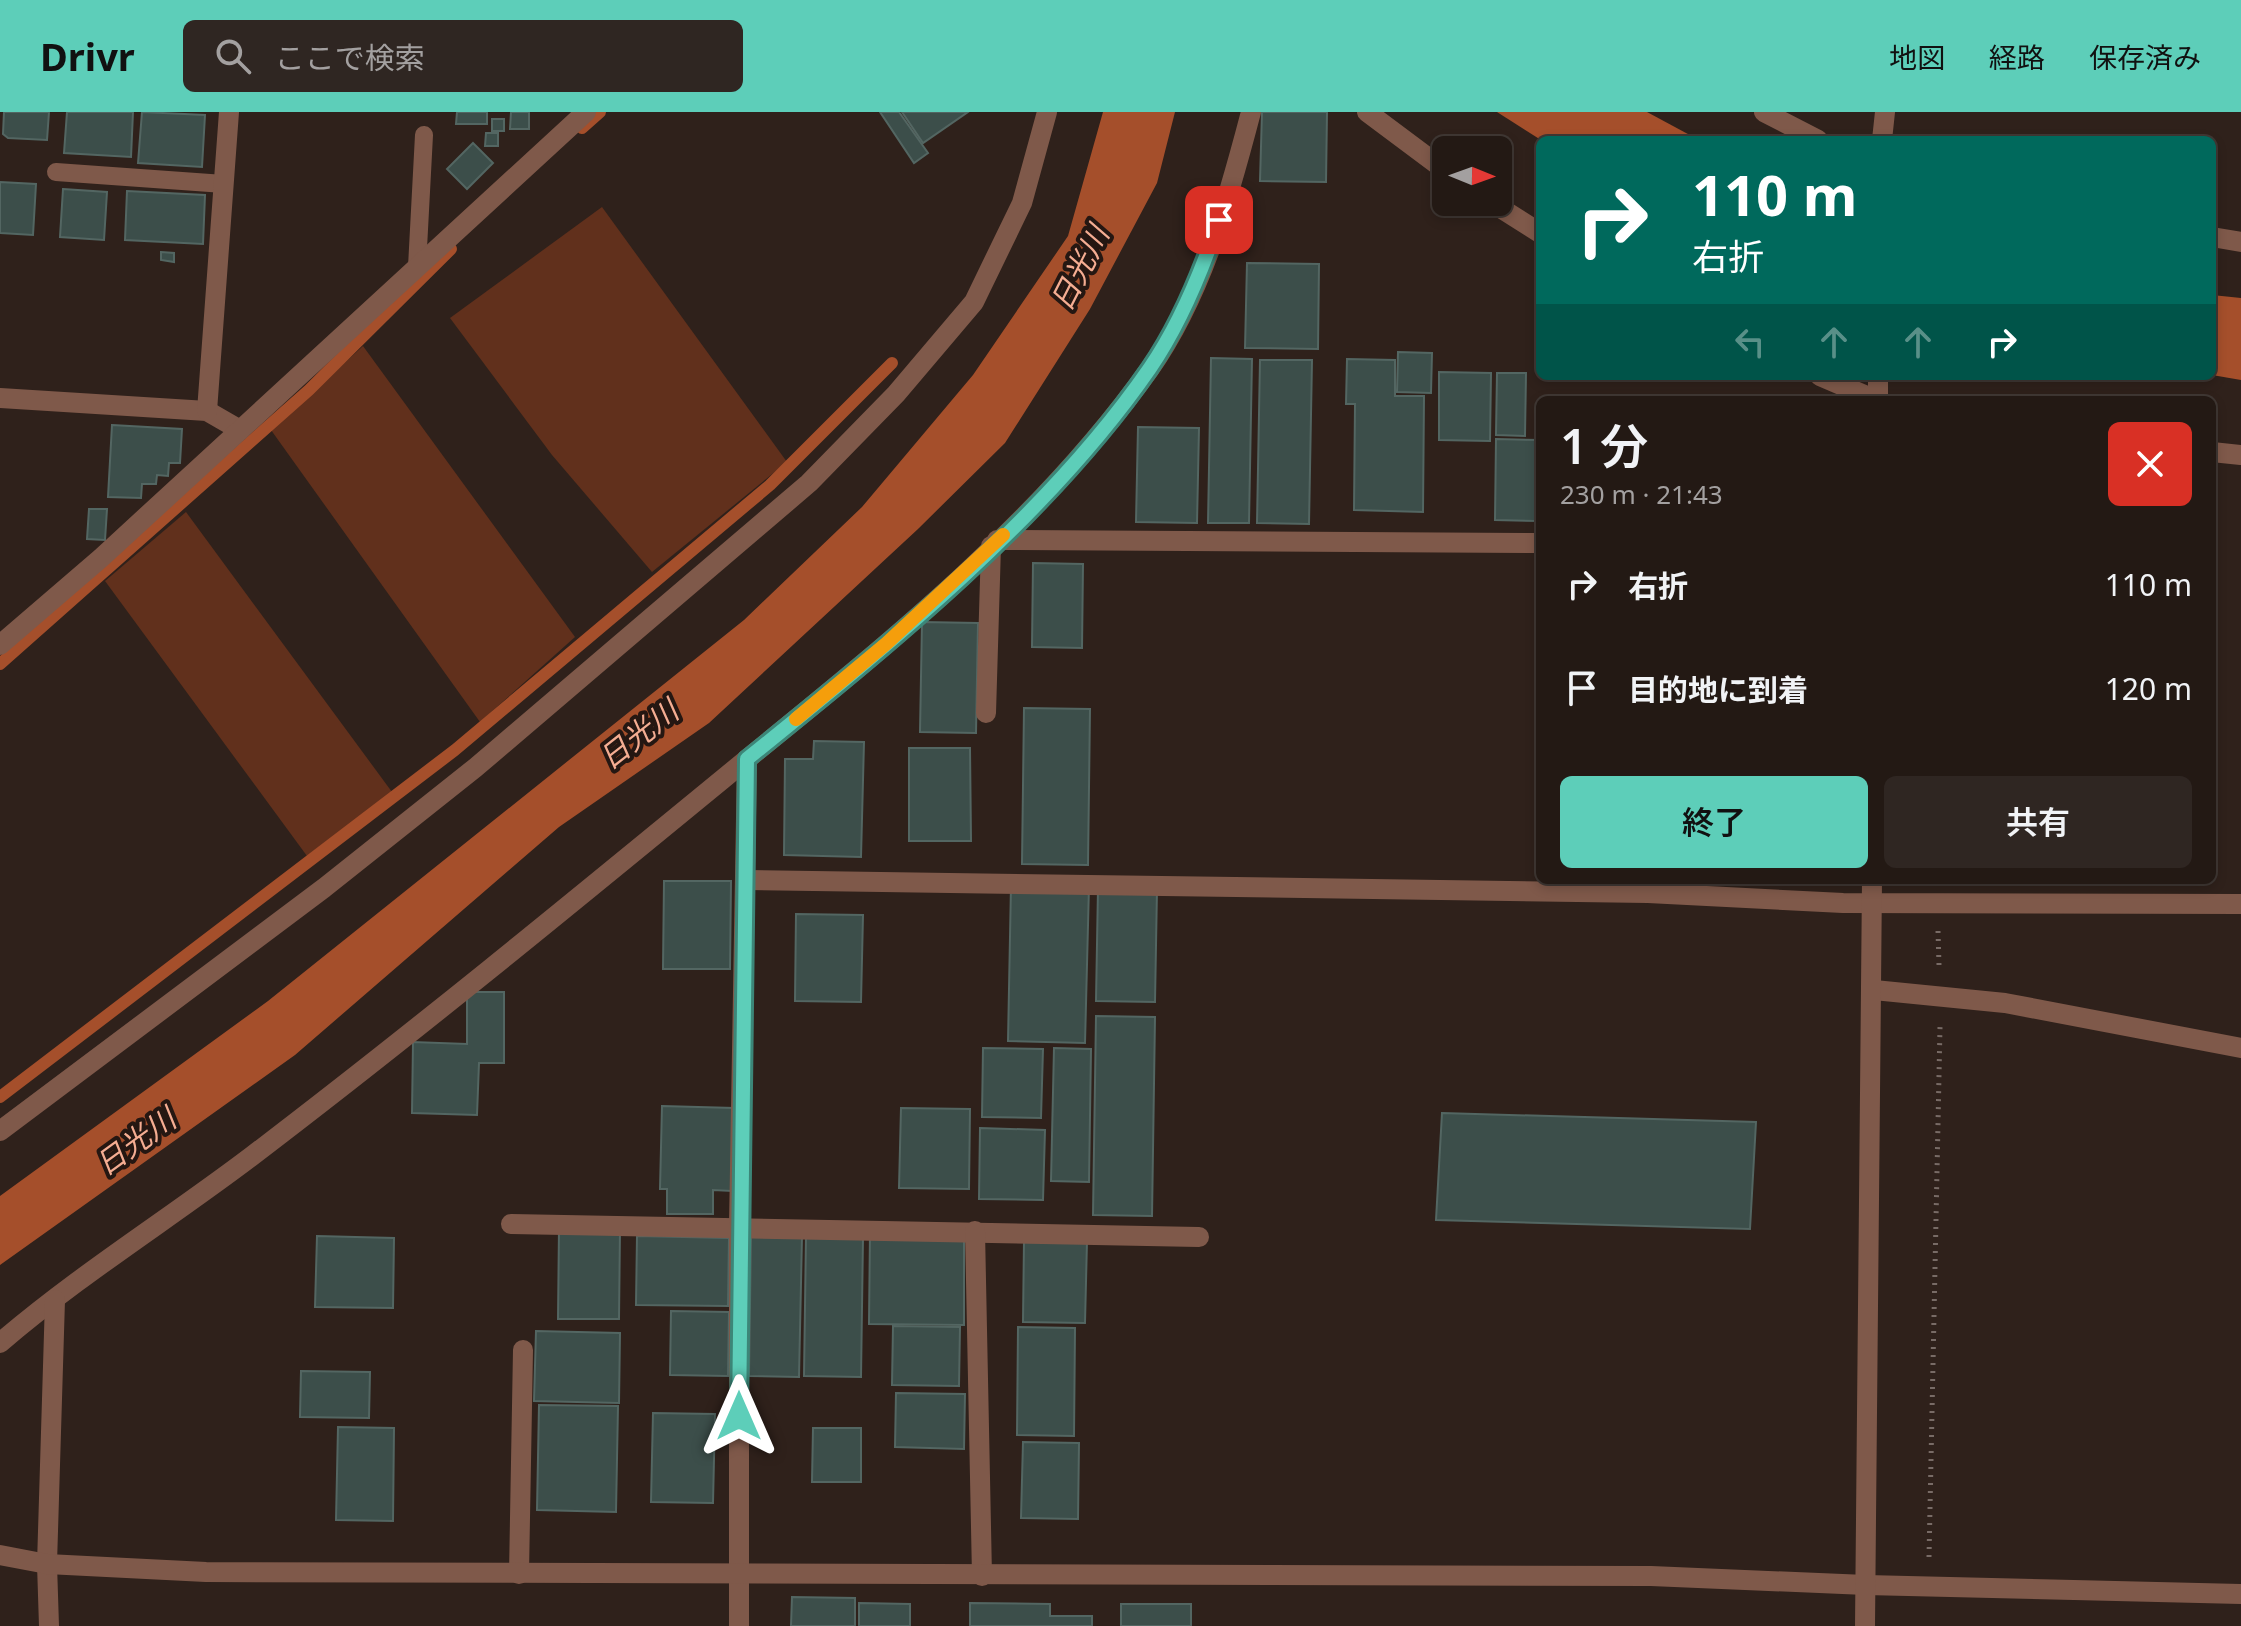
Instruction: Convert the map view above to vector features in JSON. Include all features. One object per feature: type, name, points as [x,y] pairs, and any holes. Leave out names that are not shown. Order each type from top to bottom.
[{"type":"street","points":[[207,411],[229,112]]},
{"type":"street","points":[[0,645],[240,430],[586,112]]},
{"type":"street","points":[[0,1131],[324,888],[475,768],[809,483],[896,394],[974,302],[1022,203],[1047,112]]},
{"type":"street","points":[[0,1343],[299,1119],[579,898],[887,643],[1071,468],[1150,368],[1170,335],[1210,248],[1251,112]]},
{"type":"street","points":[[1367,112],[1432,161]]},
{"type":"street","points":[[1764,112],[1810,136]]},
{"type":"street","points":[[1882,136],[1885,112]]},
{"type":"street","points":[[1512,215],[1536,230]]},
{"type":"street","points":[[2216,238],[2241,242]]},
{"type":"street","points":[[1830,380],[1868,396]]},
{"type":"street","points":[[0,398],[207,411],[240,430]]},
{"type":"street","points":[[2216,452],[2241,455]]},
{"type":"street","points":[[994,543],[1536,543]]},
{"type":"street","points":[[986,713],[994,543]]},
{"type":"street","points":[[739,1626],[739,1226],[747,759]]},
{"type":"street","points":[[747,880],[1648,893],[1872,902],[2241,904]]},
{"type":"street","points":[[1865,1626],[1874,990],[1872,884]]},
{"type":"street","points":[[1874,990],[1940,999],[2005,1003],[2241,1048]]},
{"type":"street","points":[[511,1224],[1199,1237]]},
{"type":"street","points":[[975,1231],[982,1576]]},
{"type":"street","points":[[49,1626],[47,1564],[55,1300]]},
{"type":"street","points":[[519,1574],[523,1350]]},
{"type":"street","points":[[0,1555],[47,1564],[206,1572],[1651,1576],[1928,1587],[2241,1594]]},
{"type":"lane","points":[[417,267],[424,135]]},
{"type":"lane","points":[[56,172],[224,184]]},
{"type":"path","points":[[1928,1587],[1941,1106],[1937,903]]},
{"type":"shaded area","points":[[602,207],[787,462],[652,572],[552,455],[450,318]]},
{"type":"shaded area","points":[[363,346],[575,637],[480,722],[271,430]]},
{"type":"shaded area","points":[[186,512],[392,792],[307,856],[105,581]]},
{"type":"water","name":"日光川","points":[[1103,112],[1175,112],[1157,183],[1090,309],[1005,443],[918,529],[709,723],[559,827],[295,1055],[0,1265],[0,1196],[268,1001],[744,620],[862,507],[973,375],[1068,236]]},
{"type":"water","points":[[1497,112],[1647,112],[1692,136],[1536,136]]},
{"type":"water","points":[[2216,295],[2241,298],[2241,380],[2216,376]]},
{"type":"building","points":[[4,112],[49,112],[47,140],[8,138],[3,134]]},
{"type":"building","points":[[67,112],[133,112],[131,157],[64,153]]},
{"type":"building","points":[[142,112],[205,115],[202,167],[138,163]]},
{"type":"building","points":[[457,112],[487,112],[487,124],[456,124]]},
{"type":"building","points":[[511,112],[529,112],[529,129],[510,129]]},
{"type":"building","points":[[880,112],[899,112],[928,153],[914,163]]},
{"type":"building","points":[[902,112],[968,112],[923,143]]},
{"type":"building","points":[[1262,112],[1327,112],[1326,182],[1260,181]]},
{"type":"building","points":[[492,119],[504,119],[504,131],[492,131]]},
{"type":"building","points":[[486,133],[498,133],[498,146],[485,146]]},
{"type":"building","points":[[473,143],[493,163],[467,189],[447,169]]},
{"type":"building","points":[[0,182],[36,184],[33,235],[0,233]]},
{"type":"building","points":[[63,189],[107,192],[104,240],[60,237]]},
{"type":"building","points":[[127,191],[205,195],[203,244],[125,240]]},
{"type":"building","points":[[161,252],[174,253],[174,262],[161,260]]},
{"type":"building","points":[[1247,263],[1319,264],[1318,349],[1245,348]]},
{"type":"building","points":[[1398,352],[1432,353],[1431,393],[1397,392]]},
{"type":"building","points":[[1211,358],[1252,359],[1249,523],[1208,523]]},
{"type":"building","points":[[1347,359],[1395,360],[1395,396],[1424,396],[1423,512],[1354,510],[1355,404],[1346,404]]},
{"type":"building","points":[[1260,360],[1312,360],[1309,524],[1257,523]]},
{"type":"building","points":[[1439,372],[1491,373],[1490,441],[1439,440]]},
{"type":"building","points":[[1497,373],[1526,373],[1525,436],[1496,435]]},
{"type":"building","points":[[112,425],[182,429],[180,463],[169,463],[168,476],[157,475],[156,484],[142,484],[141,498],[108,497]]},
{"type":"building","points":[[1138,427],[1199,428],[1197,523],[1136,522]]},
{"type":"building","points":[[1496,439],[1536,440],[1536,521],[1495,520]]},
{"type":"building","points":[[89,509],[107,509],[105,540],[87,539]]},
{"type":"building","points":[[1033,563],[1083,564],[1082,648],[1032,647]]},
{"type":"building","points":[[922,622],[978,623],[976,733],[920,732]]},
{"type":"building","points":[[1024,708],[1090,709],[1088,865],[1022,864]]},
{"type":"building","points":[[814,741],[864,742],[861,857],[784,855],[785,759],[813,759]]},
{"type":"building","points":[[909,748],[970,748],[971,841],[909,841]]},
{"type":"building","points":[[664,881],[731,881],[730,969],[663,969]]},
{"type":"building","points":[[1011,885],[1089,886],[1085,1043],[1008,1041]]},
{"type":"building","points":[[1098,888],[1157,889],[1155,1002],[1096,1001]]},
{"type":"building","points":[[796,914],[863,915],[861,1002],[795,1001]]},
{"type":"building","points":[[467,992],[504,992],[504,1063],[479,1063],[477,1115],[412,1113],[413,1042],[467,1044]]},
{"type":"building","points":[[1096,1016],[1155,1017],[1152,1216],[1093,1215]]},
{"type":"building","points":[[983,1048],[1043,1049],[1041,1118],[982,1117]]},
{"type":"building","points":[[1054,1048],[1091,1049],[1089,1182],[1051,1181]]},
{"type":"building","points":[[662,1106],[734,1108],[732,1191],[713,1190],[713,1214],[667,1214],[667,1189],[660,1189]]},
{"type":"building","points":[[901,1108],[970,1109],[969,1189],[899,1188]]},
{"type":"building","points":[[1442,1113],[1756,1122],[1750,1229],[1436,1220]]},
{"type":"building","points":[[980,1128],[1045,1130],[1043,1200],[979,1199]]},
{"type":"building","points":[[559,1228],[620,1229],[619,1319],[558,1319]]},
{"type":"building","points":[[870,1232],[964,1233],[964,1325],[869,1324]]},
{"type":"building","points":[[751,1235],[802,1236],[799,1377],[749,1376]]},
{"type":"building","points":[[317,1236],[394,1238],[393,1308],[315,1307]]},
{"type":"building","points":[[637,1236],[729,1238],[728,1306],[636,1305]]},
{"type":"building","points":[[806,1236],[863,1237],[861,1377],[804,1376]]},
{"type":"building","points":[[1024,1240],[1087,1241],[1085,1323],[1023,1322]]},
{"type":"building","points":[[671,1311],[729,1312],[728,1376],[670,1375]]},
{"type":"building","points":[[893,1326],[960,1327],[959,1386],[892,1385]]},
{"type":"building","points":[[1018,1327],[1075,1328],[1074,1436],[1017,1435]]},
{"type":"building","points":[[536,1331],[620,1333],[619,1403],[534,1401]]},
{"type":"building","points":[[301,1371],[370,1372],[369,1418],[300,1417]]},
{"type":"building","points":[[896,1393],[965,1394],[964,1449],[895,1447]]},
{"type":"building","points":[[539,1405],[618,1406],[616,1512],[537,1510]]},
{"type":"building","points":[[653,1413],[715,1414],[713,1503],[651,1502]]},
{"type":"building","points":[[338,1427],[394,1428],[393,1521],[336,1520]]},
{"type":"building","points":[[813,1428],[861,1428],[861,1482],[812,1482]]},
{"type":"building","points":[[1023,1442],[1079,1443],[1078,1519],[1021,1518]]},
{"type":"building","points":[[792,1597],[855,1598],[855,1626],[791,1626]]},
{"type":"building","points":[[859,1603],[910,1604],[910,1626],[859,1626]]},
{"type":"building","points":[[970,1603],[1050,1604],[1050,1616],[1092,1616],[1092,1626],[970,1626]]},
{"type":"building","points":[[1121,1604],[1191,1604],[1191,1626],[1121,1626]]},
{"type":"waterway","points":[[582,128],[600,112]]},
{"type":"waterway","points":[[0,664],[309,390],[451,249]]},
{"type":"waterway","points":[[0,1097],[455,750],[770,485],[892,363]]},
{"type":"slow traffic","points":[[796,719],[887,643],[1003,535]]},
{"type":"route","points":[[739,1416],[747,759],[887,643],[1071,468],[1150,368],[1176,324],[1219,220]]}]
